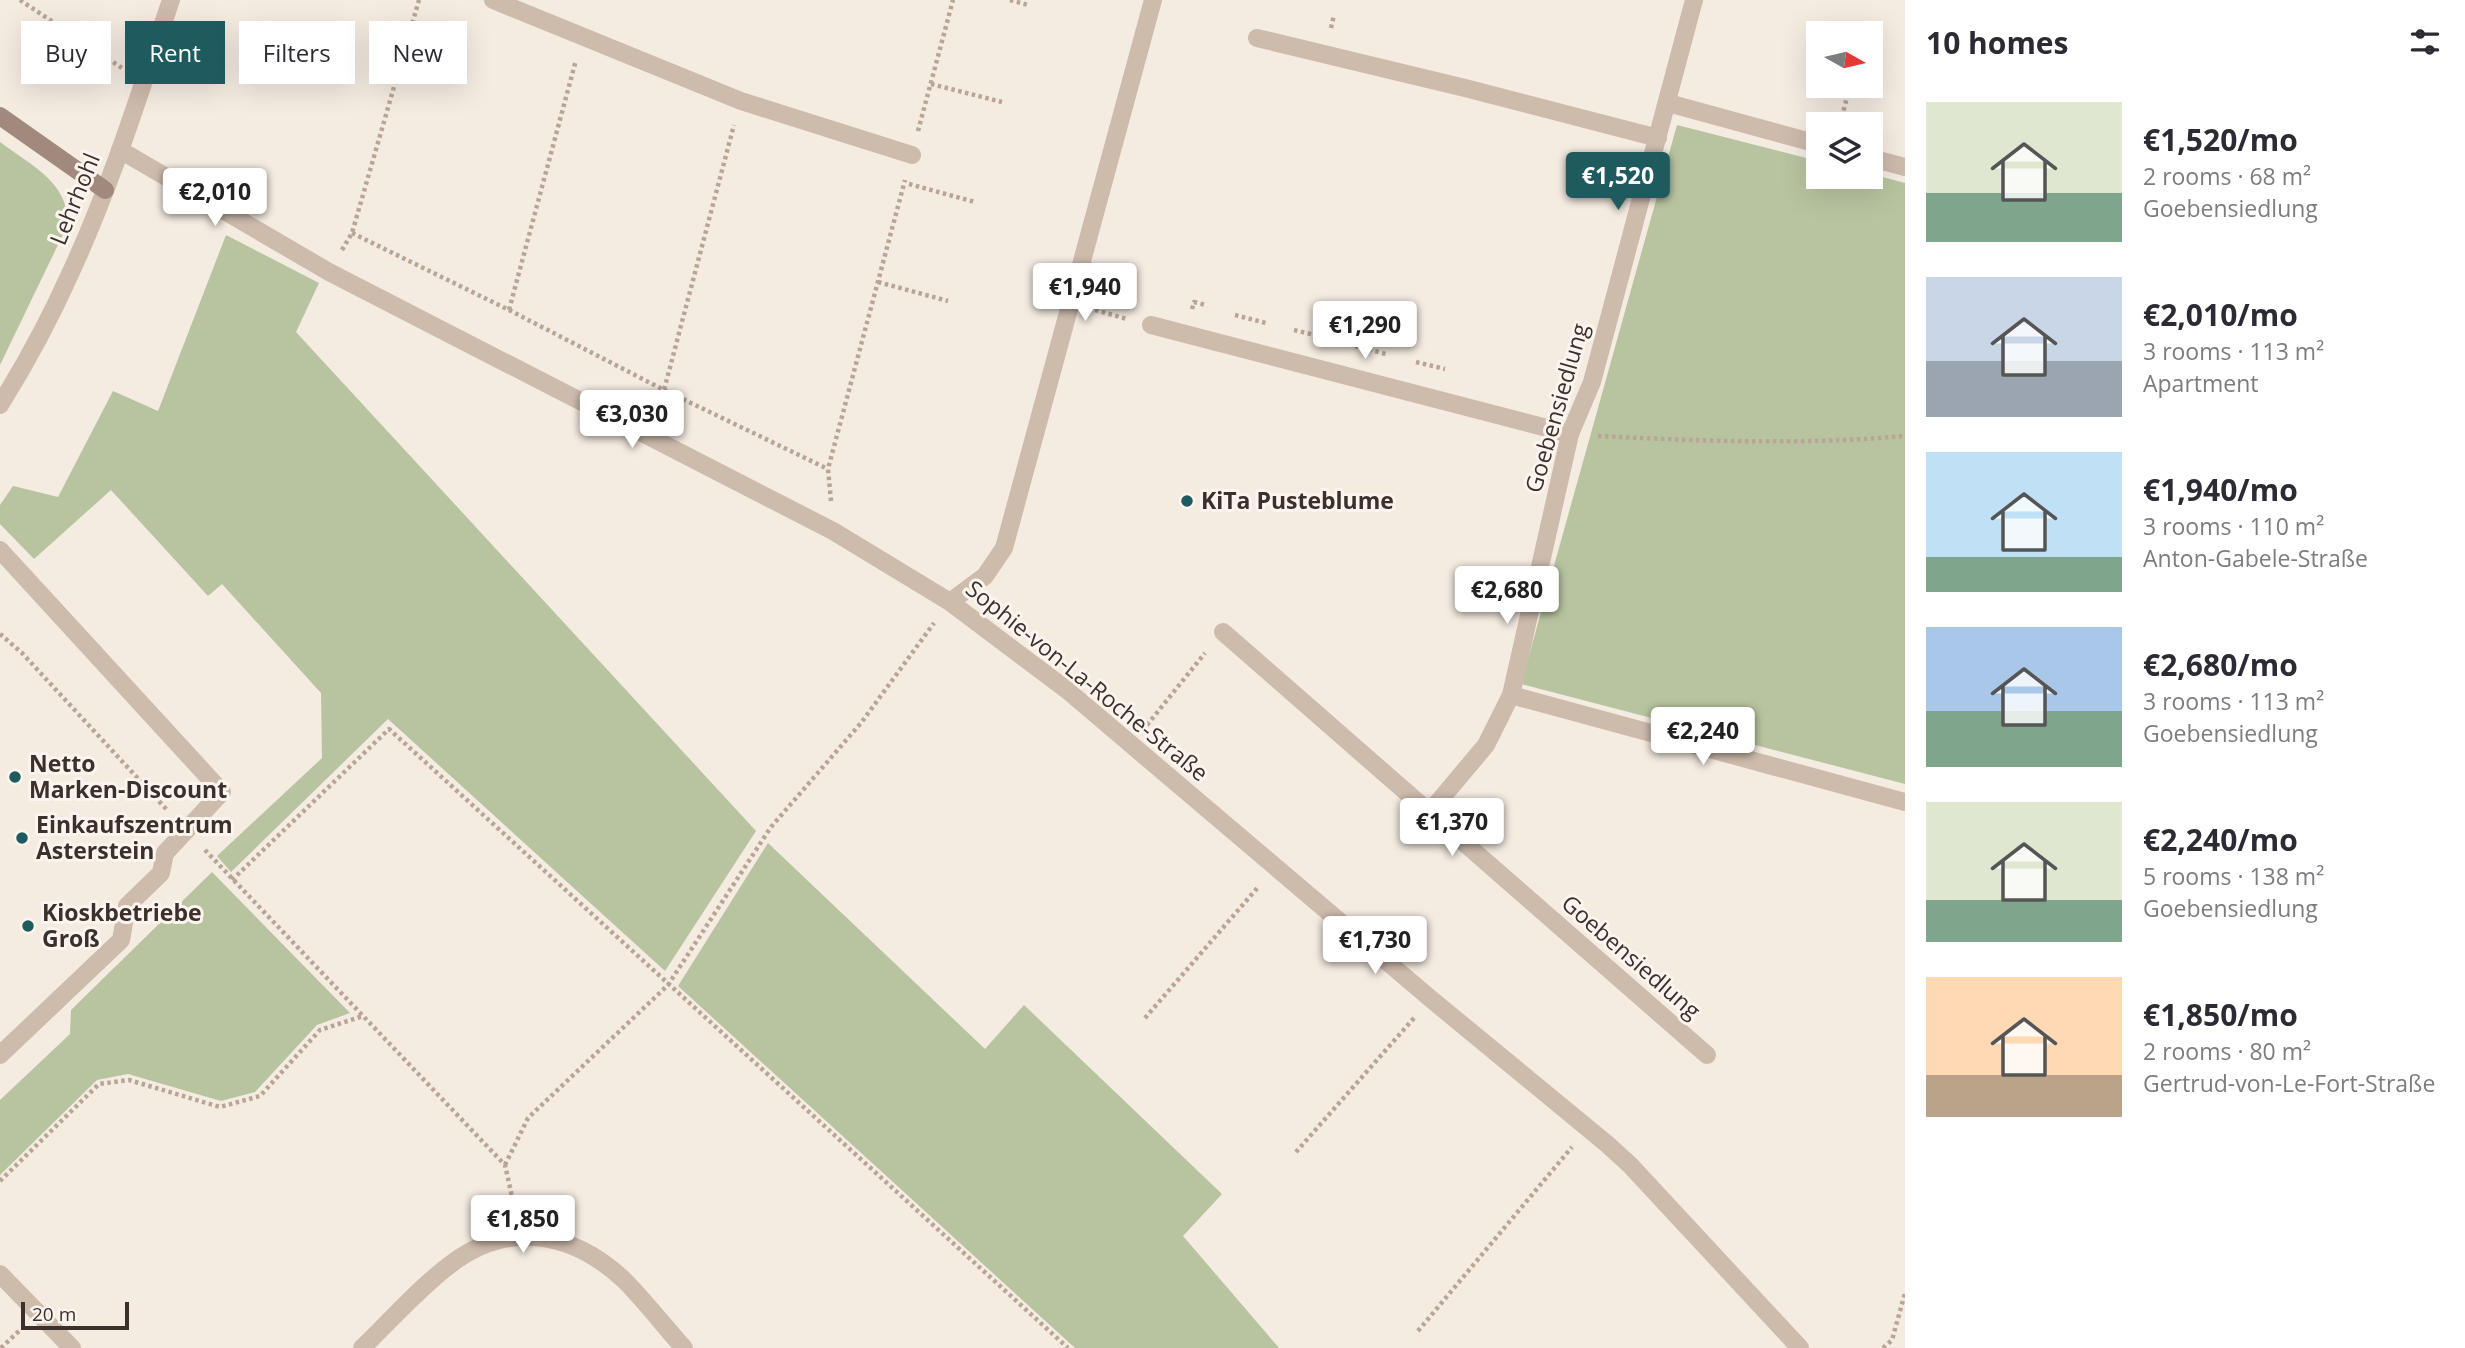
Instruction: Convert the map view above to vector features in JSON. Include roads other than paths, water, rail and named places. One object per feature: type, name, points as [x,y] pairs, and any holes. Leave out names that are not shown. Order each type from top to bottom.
[{"type":"street","name":"Lehrhohl","points":[[0,405],[31,353],[71,273],[120,150],[172,0]]},
{"type":"street","points":[[494,0],[741,101],[912,155]]},
{"type":"street","points":[[950,602],[985,576],[1004,548],[1153,0]]},
{"type":"street","name":"Goebensiedlung","points":[[1429,813],[1486,745],[1511,695],[1570,434],[1592,382],[1694,0]]},
{"type":"street","points":[[1257,38],[1658,138]]},
{"type":"street","points":[[1668,103],[1806,141]]},
{"type":"street","points":[[0,116],[105,190]]},
{"type":"street","name":"Sophie-von-La-Roche-Straße","points":[[120,150],[329,272],[833,531],[950,602],[1067,690],[1431,999],[1588,1128],[1630,1165],[1800,1348]]},
{"type":"street","points":[[1883,161],[1905,167]]},
{"type":"street","points":[[1152,325],[1570,434]]},
{"type":"street","points":[[0,550],[222,792],[165,853],[162,873],[127,906],[121,940],[0,1055]]},
{"type":"street","name":"Goebensiedlung","points":[[1223,632],[1707,1055]]},
{"type":"street","points":[[1511,695],[1905,802]]},
{"type":"street","points":[[362,1348],[449,1265],[480,1245],[521,1236],[561,1242],[606,1265],[625,1281],[684,1348]]},
{"type":"street","points":[[0,1274],[72,1348]]},
{"type":"place","name":"KiTa Pusteblume","points":[[1187,501]]},
{"type":"place","name":"Netto Marken-Discount","points":[[15,777]]},
{"type":"place","name":"Einkaufszentrum Asterstein","points":[[22,838]]},
{"type":"place","name":"Kioskbetriebe Groß","points":[[28,926]]}]
